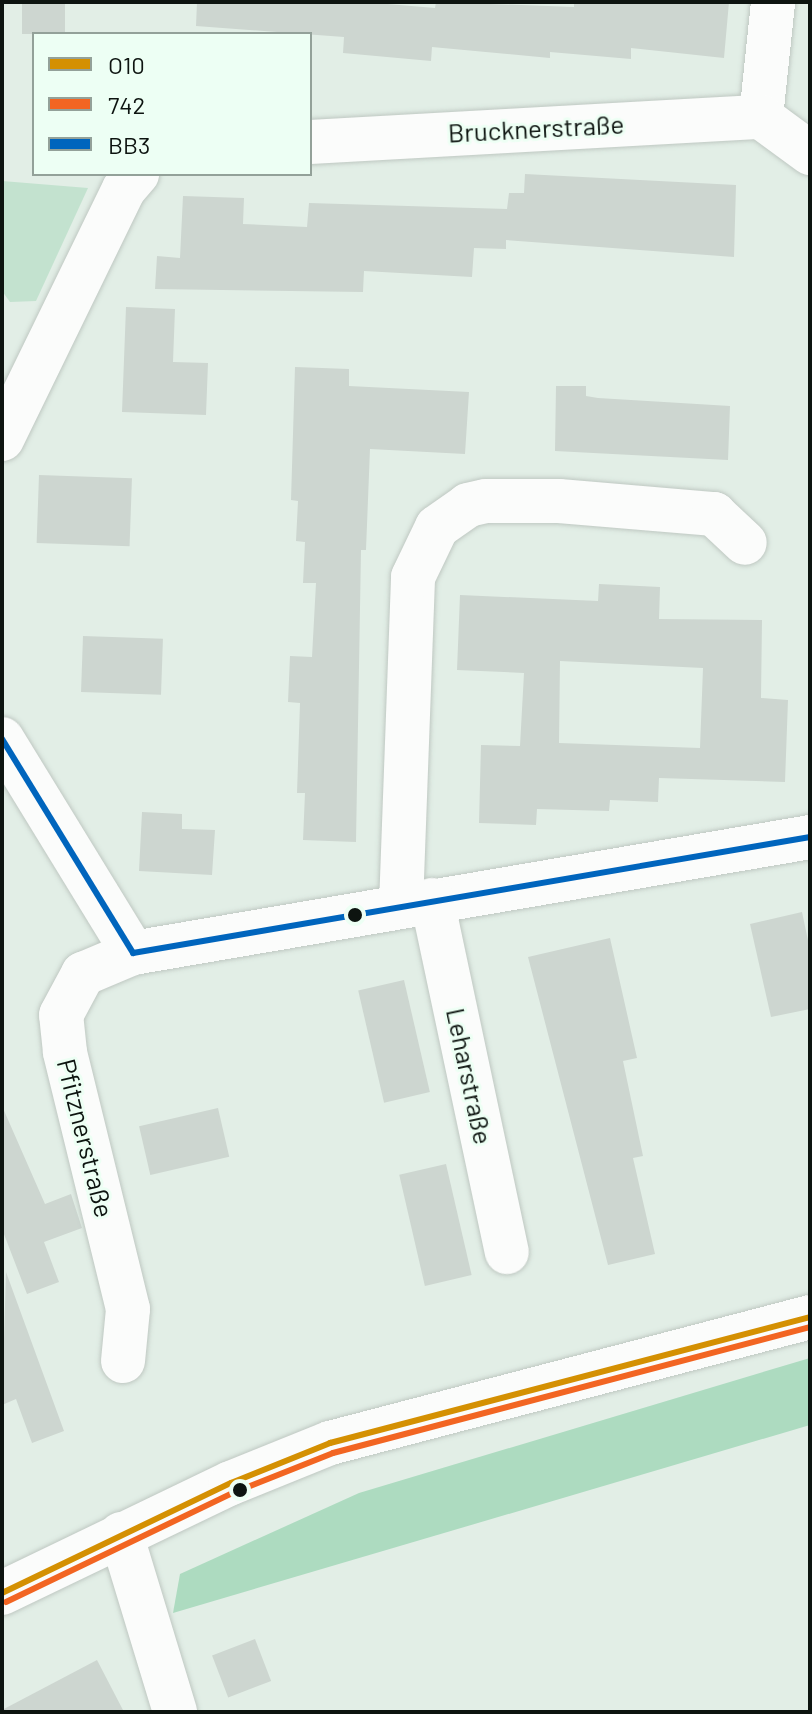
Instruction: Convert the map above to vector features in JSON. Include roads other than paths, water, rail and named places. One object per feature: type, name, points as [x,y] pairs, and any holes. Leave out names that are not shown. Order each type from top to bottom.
[{"type":"street","points":[[773,2],[761,117],[810,153]]},
{"type":"street","name":"Brucknerstraße","points":[[312,142],[761,117]]},
{"type":"street","points":[[2,439],[124,189],[135,176]]},
{"type":"street","name":"Leharstraße","points":[[507,1252],[416,903],[413,577],[437,527],[461,509],[486,501],[559,501],[714,514],[745,543]]},
{"type":"street","points":[[2,739],[133,953]]},
{"type":"street","name":"Pfitznerstraße","points":[[123,1361],[128,1309],[65,1052],[61,1015],[83,974],[106,960],[133,953],[810,837]]},
{"type":"street","points":[[2,1593],[121,1534],[330,1443],[810,1317]]},
{"type":"street","points":[[121,1534],[175,1712]]}]
